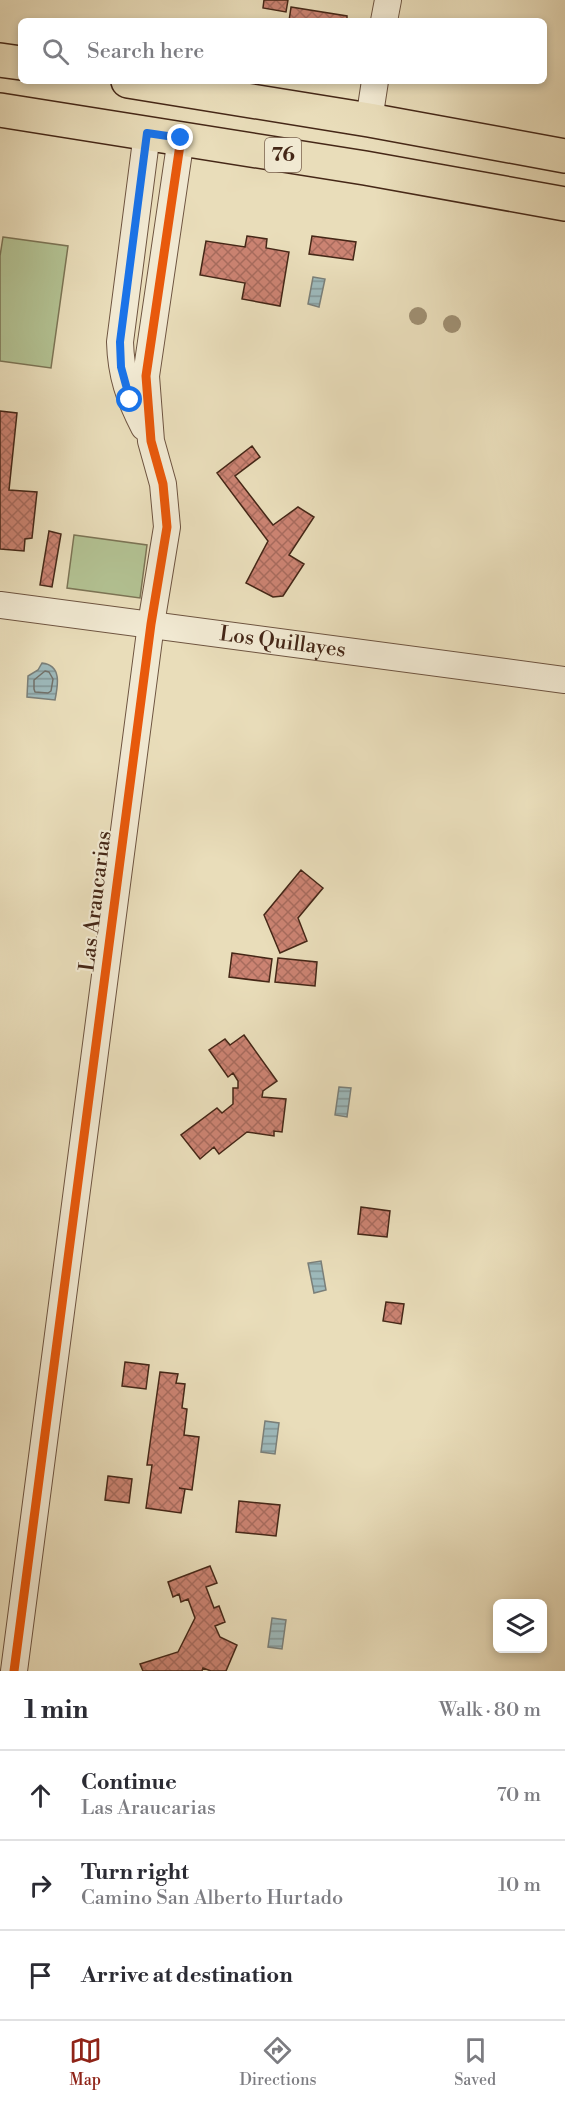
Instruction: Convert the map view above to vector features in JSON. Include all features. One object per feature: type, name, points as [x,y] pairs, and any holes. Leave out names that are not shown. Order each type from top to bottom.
[{"type":"main road","points":[[0,60],[18,63]]},
{"type":"main road","name":"76","points":[[147,84],[369,120],[565,156]]},
{"type":"main road","name":"76","points":[[0,110],[365,168],[565,204]]},
{"type":"street","points":[[385,18],[388,0]]},
{"type":"street","points":[[369,120],[375,84]]},
{"type":"street","name":"Las Araucarias","points":[[147,133],[120,342],[121,367],[130,400],[151,441]]},
{"type":"street","name":"Las Araucarias","points":[[14,1671],[151,624],[167,527],[163,484],[151,441],[146,376],[181,138]]},
{"type":"street","name":"Los Quillayes","points":[[0,605],[565,680]]},
{"type":"green space","points":[[3,237],[68,246],[51,368],[0,361],[0,256]]},
{"type":"green space","points":[[74,535],[147,545],[140,598],[67,588]]},
{"type":"water","points":[[313,277],[325,279],[319,307],[308,304]]},
{"type":"water","points":[[42,663],[56,672],[55,700],[27,697],[28,676],[38,670]]},
{"type":"water","points":[[339,1087],[351,1088],[347,1117],[335,1115]]},
{"type":"water","points":[[321,1261],[326,1290],[314,1293],[308,1263]]},
{"type":"water","points":[[265,1421],[279,1423],[275,1454],[261,1452]]},
{"type":"water","points":[[272,1618],[286,1620],[282,1649],[268,1647]]},
{"type":"building","points":[[264,0],[288,0],[286,12],[263,8]]},
{"type":"building","points":[[291,7],[347,16],[347,18],[289,18]]},
{"type":"building","points":[[247,236],[267,239],[266,248],[289,252],[280,306],[242,299],[245,283],[200,275],[206,241],[245,247]]},
{"type":"building","points":[[312,236],[356,242],[353,260],[309,254]]},
{"type":"building","points":[[0,411],[17,413],[9,490],[37,492],[32,538],[25,539],[24,551],[0,549]]},
{"type":"building","points":[[252,446],[260,457],[235,476],[273,525],[298,507],[314,517],[289,555],[304,564],[283,596],[273,597],[246,583],[268,541],[217,473]]},
{"type":"building","points":[[49,531],[61,534],[52,587],[40,585]]},
{"type":"building","points":[[301,870],[323,888],[298,918],[307,941],[280,953],[264,915]]},
{"type":"building","points":[[232,953],[272,959],[269,982],[229,977]]},
{"type":"building","points":[[278,958],[317,962],[315,986],[275,982]]},
{"type":"building","points":[[244,1035],[277,1081],[263,1091],[262,1097],[286,1099],[282,1132],[274,1131],[274,1136],[247,1132],[219,1154],[214,1147],[200,1159],[181,1135],[217,1108],[222,1113],[233,1104],[233,1088],[238,1088],[238,1081],[233,1073],[228,1077],[209,1050],[225,1039],[230,1045]]},
{"type":"building","points":[[361,1207],[390,1211],[387,1237],[358,1234]]},
{"type":"building","points":[[386,1302],[404,1304],[401,1324],[383,1321]]},
{"type":"building","points":[[125,1362],[149,1365],[146,1389],[122,1386]]},
{"type":"building","points":[[160,1372],[178,1374],[176,1383],[185,1384],[182,1408],[187,1409],[184,1435],[199,1437],[192,1490],[179,1488],[185,1489],[181,1513],[146,1508],[152,1465],[147,1465]]},
{"type":"building","points":[[108,1476],[132,1479],[129,1503],[105,1500]]},
{"type":"building","points":[[239,1501],[280,1505],[276,1536],[236,1532]]},
{"type":"building","points":[[210,1566],[217,1583],[206,1587],[214,1608],[219,1606],[225,1622],[215,1626],[220,1637],[237,1645],[226,1671],[211,1671],[203,1668],[202,1671],[143,1671],[140,1664],[178,1652],[195,1618],[188,1599],[181,1602],[179,1594],[173,1597],[168,1582]]},
{"type":"cycle path","points":[[14,1671],[151,624],[167,527],[163,484],[151,441],[146,376],[181,138]]},
{"type":"route","points":[[130,400],[121,367],[120,342],[147,133],[181,138]]}]
